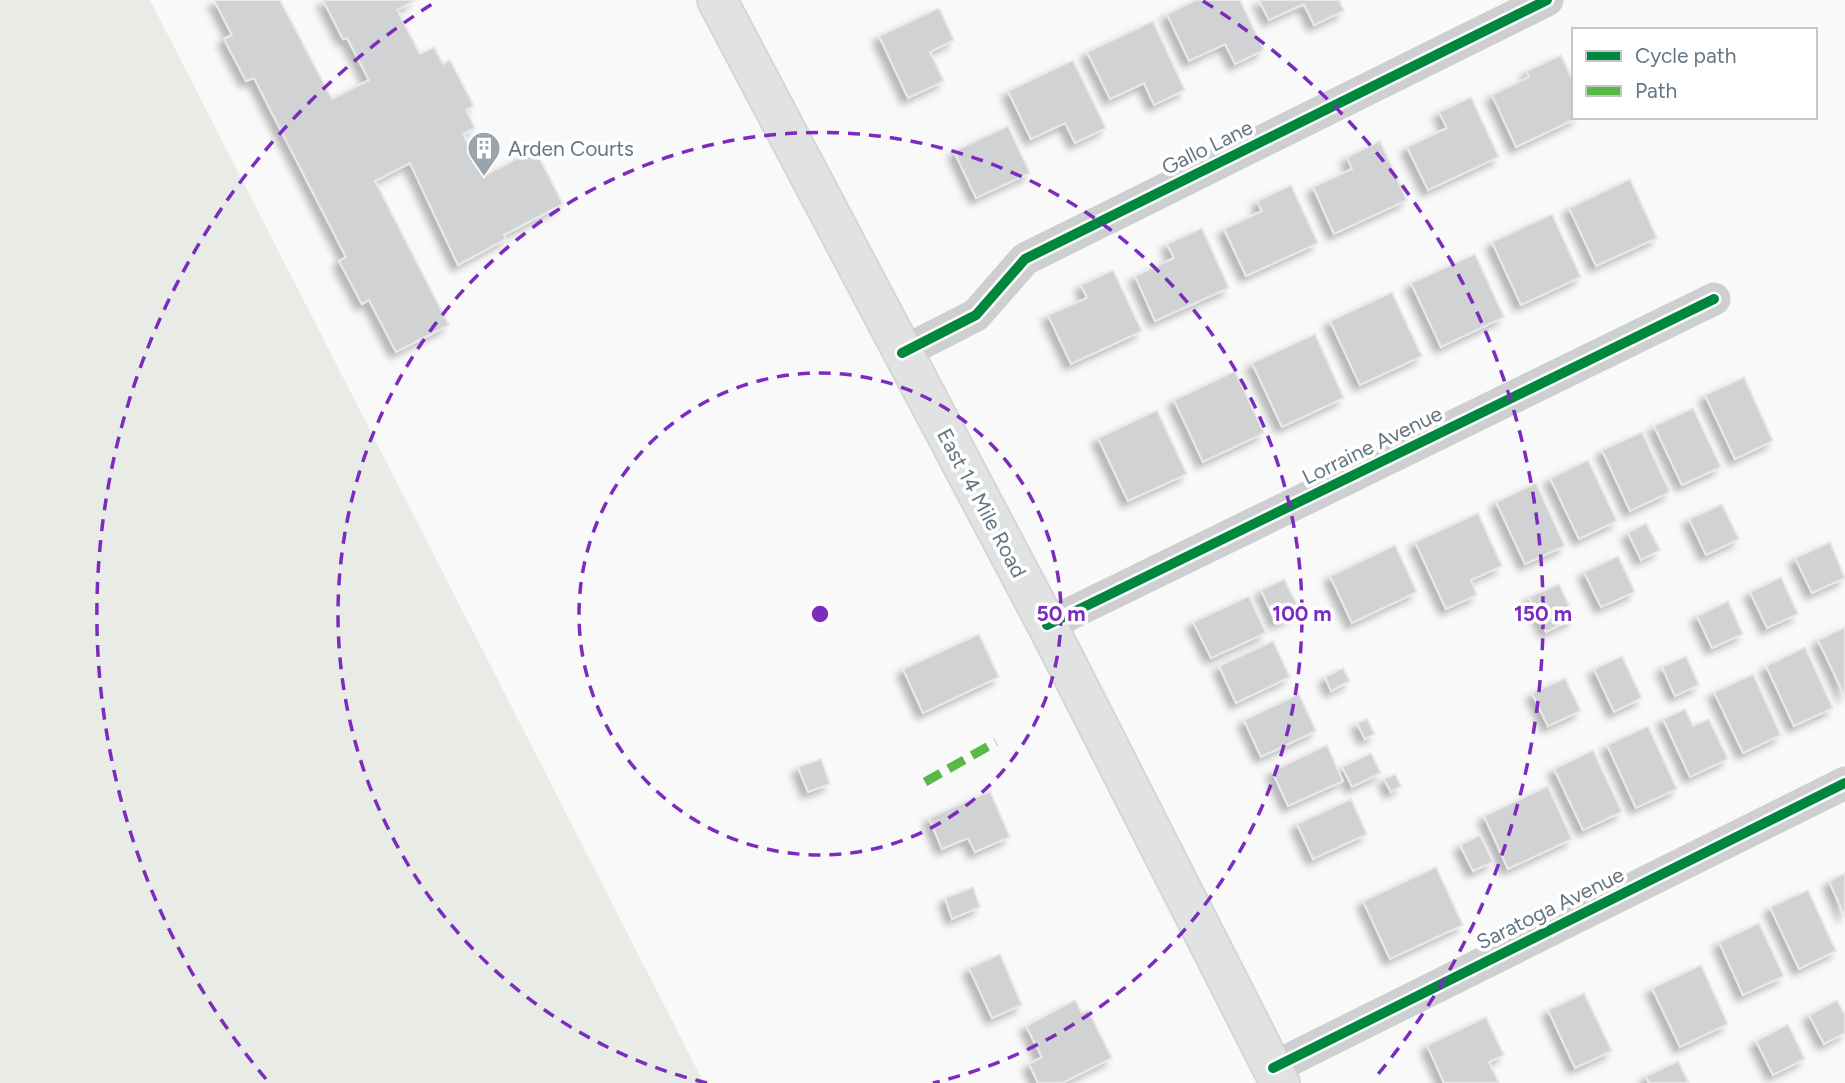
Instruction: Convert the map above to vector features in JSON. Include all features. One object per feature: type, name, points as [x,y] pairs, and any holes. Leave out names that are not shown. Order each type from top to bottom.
[{"type":"main road","name":"East 14 Mile Road","points":[[717,0],[1047,625],[1277,1076]]},
{"type":"street","name":"Gallo Lane","points":[[902,353],[976,315],[1025,259],[1547,0]]},
{"type":"street","name":"Lorraine Avenue","points":[[1047,625],[1714,299]]},
{"type":"street","name":"Saratoga Avenue","points":[[1277,1076],[1845,783]]},
{"type":"shaded area","points":[[0,0],[150,0],[704,1083],[0,1083]]},
{"type":"building","name":"Arden Courts","points":[[214,0],[280,0],[332,99],[369,80],[347,38],[343,39],[323,0],[416,0],[397,10],[420,54],[434,47],[443,64],[450,60],[474,106],[466,110],[475,128],[463,134],[484,176],[535,149],[563,204],[504,235],[506,239],[458,265],[410,163],[375,181],[449,325],[396,352],[369,300],[362,304],[339,261],[346,257],[254,78],[246,81],[224,39],[232,35]]},
{"type":"building","points":[[1196,0],[1240,0],[1264,50],[1235,64],[1225,44],[1189,61],[1167,14]]},
{"type":"building","points":[[1259,0],[1339,0],[1344,11],[1314,25],[1304,4],[1269,20]]},
{"type":"building","points":[[939,8],[954,40],[930,52],[944,81],[908,98],[879,36]]},
{"type":"building","points":[[1153,21],[1185,90],[1154,105],[1144,83],[1110,99],[1087,52]]},
{"type":"building","points":[[1561,55],[1572,79],[1572,119],[1575,119],[1516,147],[1492,95],[1529,77],[1527,71]]},
{"type":"building","points":[[1073,60],[1106,128],[1075,143],[1065,123],[1031,139],[1008,91]]},
{"type":"building","points":[[1471,97],[1499,157],[1428,190],[1407,147],[1447,128],[1439,112]]},
{"type":"building","points":[[1008,126],[1030,173],[976,198],[954,151]]},
{"type":"building","points":[[1380,141],[1407,200],[1334,234],[1313,187],[1352,169],[1347,157]]},
{"type":"building","points":[[1630,179],[1657,238],[1596,266],[1569,208]]},
{"type":"building","points":[[1291,185],[1318,243],[1246,276],[1224,229],[1262,211],[1257,201]]},
{"type":"building","points":[[1552,214],[1581,277],[1521,305],[1492,242]]},
{"type":"building","points":[[1202,228],[1229,288],[1155,321],[1135,276],[1174,258],[1167,244]]},
{"type":"building","points":[[1475,254],[1504,317],[1441,347],[1411,283]]},
{"type":"building","points":[[1113,270],[1142,331],[1071,364],[1048,315],[1087,298],[1081,285]]},
{"type":"building","points":[[1392,292],[1422,356],[1360,385],[1330,321]]},
{"type":"building","points":[[1315,334],[1344,398],[1282,427],[1252,363]]},
{"type":"building","points":[[1235,371],[1264,433],[1203,462],[1174,400]]},
{"type":"building","points":[[1744,377],[1773,441],[1735,459],[1705,395]]},
{"type":"building","points":[[1693,408],[1721,467],[1682,485],[1654,426]]},
{"type":"building","points":[[1157,410],[1187,474],[1128,501],[1098,438]]},
{"type":"building","points":[[1642,432],[1670,492],[1630,511],[1602,450]]},
{"type":"building","points":[[1588,460],[1617,521],[1579,539],[1550,478]]},
{"type":"building","points":[[1536,483],[1565,546],[1525,564],[1496,502]]},
{"type":"building","points":[[1722,504],[1739,539],[1706,555],[1689,519]]},
{"type":"building","points":[[1478,513],[1502,566],[1471,580],[1477,595],[1446,609],[1415,542]]},
{"type":"building","points":[[1646,523],[1660,550],[1641,560],[1628,533]]},
{"type":"building","points":[[1830,542],[1845,578],[1812,593],[1795,558]]},
{"type":"building","points":[[1395,545],[1417,592],[1352,623],[1330,576]]},
{"type":"building","points":[[1618,556],[1635,592],[1601,607],[1584,572]]},
{"type":"building","points":[[1781,577],[1798,614],[1767,628],[1750,592]]},
{"type":"building","points":[[1284,579],[1301,612],[1276,623],[1261,590]]},
{"type":"building","points":[[1559,584],[1575,618],[1546,632],[1529,597]]},
{"type":"building","points":[[1249,596],[1266,633],[1211,658],[1193,622]]},
{"type":"building","points":[[1728,601],[1743,634],[1712,648],[1697,616]]},
{"type":"building","points":[[1845,627],[1845,697],[1818,640]]},
{"type":"building","points":[[979,634],[999,677],[923,713],[903,669]]},
{"type":"building","points":[[1273,641],[1290,677],[1236,703],[1219,666]]},
{"type":"building","points":[[1805,647],[1833,708],[1794,726],[1766,666]]},
{"type":"building","points":[[1622,656],[1642,698],[1614,712],[1594,669]]},
{"type":"building","points":[[1686,656],[1699,685],[1675,696],[1662,667]]},
{"type":"building","points":[[1343,668],[1350,681],[1331,691],[1325,677]]},
{"type":"building","points":[[1753,674],[1781,735],[1743,753],[1714,692]]},
{"type":"building","points":[[1565,678],[1581,711],[1548,726],[1532,693]]},
{"type":"building","points":[[1299,694],[1316,731],[1261,757],[1244,720]]},
{"type":"building","points":[[1685,709],[1693,726],[1709,719],[1728,759],[1690,777],[1663,719]]},
{"type":"building","points":[[1367,719],[1375,734],[1365,739],[1357,723]]},
{"type":"building","points":[[1648,726],[1677,789],[1636,808],[1607,745]]},
{"type":"building","points":[[1327,745],[1343,781],[1288,806],[1272,771]]},
{"type":"building","points":[[1593,750],[1622,812],[1583,830],[1554,769]]},
{"type":"building","points":[[1371,753],[1381,773],[1352,787],[1342,767]]},
{"type":"building","points":[[821,759],[830,784],[808,792],[798,767]]},
{"type":"building","points":[[1395,774],[1401,786],[1391,792],[1384,779]]},
{"type":"building","points":[[1548,786],[1572,839],[1508,869],[1484,816]]},
{"type":"building","points":[[990,791],[1010,837],[975,852],[968,838],[942,849],[929,818]]},
{"type":"building","points":[[1351,799],[1367,834],[1313,859],[1297,824]]},
{"type":"building","points":[[1480,835],[1493,862],[1473,871],[1460,845]]},
{"type":"building","points":[[1436,867],[1463,925],[1390,959],[1363,901]]},
{"type":"building","points":[[1845,873],[1845,917],[1829,881]]},
{"type":"building","points":[[973,887],[980,907],[952,919],[945,898]]},
{"type":"building","points":[[1808,890],[1836,951],[1799,969],[1770,907]]},
{"type":"building","points":[[1759,923],[1784,976],[1743,995],[1719,942]]},
{"type":"building","points":[[1000,954],[1022,1005],[992,1018],[969,968]]},
{"type":"building","points":[[1701,965],[1728,1024],[1680,1047],[1652,988]]},
{"type":"building","points":[[1584,993],[1612,1051],[1575,1068],[1548,1010]]},
{"type":"building","points":[[1075,1000],[1082,1013],[1088,1010],[1112,1058],[1062,1083],[1038,1083],[1029,1064],[1042,1057],[1026,1026]]},
{"type":"building","points":[[1837,1000],[1845,1015],[1845,1033],[1824,1044],[1809,1015]]},
{"type":"building","points":[[1486,1017],[1504,1055],[1489,1062],[1499,1083],[1444,1083],[1427,1045]]},
{"type":"building","points":[[1788,1024],[1805,1059],[1773,1075],[1756,1041]]},
{"type":"building","points":[[1678,1061],[1689,1083],[1649,1083],[1646,1076]]},
{"type":"marked path","points":[[925,782],[996,742]]},
{"type":"cycle path","points":[[902,353],[976,315],[1025,259],[1547,0]]},
{"type":"cycle path","points":[[1047,625],[1714,299]]},
{"type":"cycle path","points":[[1273,1068],[1845,783]]},
{"type":"place","name":"Arden Courts","points":[[484,178]]}]
